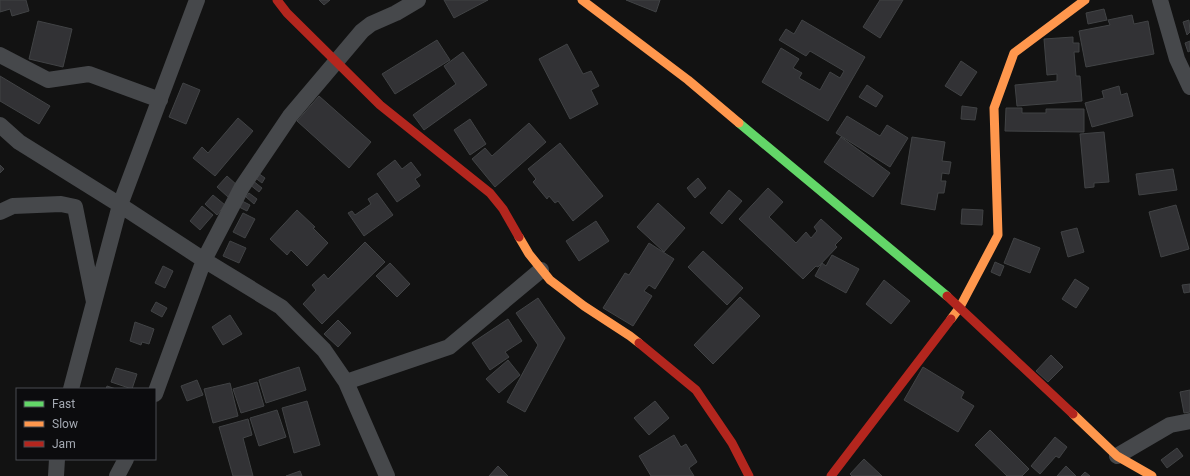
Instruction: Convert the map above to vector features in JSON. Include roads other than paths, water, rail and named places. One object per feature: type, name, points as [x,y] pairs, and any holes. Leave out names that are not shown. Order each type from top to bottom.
[{"type":"street","points":[[71,388],[120,205],[197,0]]},
{"type":"street","points":[[277,0],[287,13],[380,105],[490,193],[503,208],[529,254],[550,280],[584,306],[630,336],[696,390],[732,443],[749,476]]},
{"type":"street","points":[[156,391],[204,260],[242,187],[290,116],[362,31],[371,24],[396,13],[418,0]]},
{"type":"street","points":[[582,0],[688,80],[960,307],[1117,456],[1152,476]]},
{"type":"street","points":[[831,476],[960,307],[998,235],[994,108],[1014,53],[1085,0]]},
{"type":"street","points":[[1160,0],[1177,59],[1190,88]]},
{"type":"street","points":[[0,55],[48,80],[89,74],[160,100]]},
{"type":"street","points":[[0,125],[19,142],[204,260],[281,307],[324,350],[346,382],[387,476]]},
{"type":"street","points":[[0,212],[13,206],[61,204],[74,207],[94,306]]},
{"type":"street","points":[[346,382],[449,347],[541,270]]},
{"type":"street","points":[[1117,456],[1170,425],[1190,421]]},
{"type":"street","points":[[56,476],[57,460]]},
{"type":"street","points":[[117,476],[125,460]]}]
